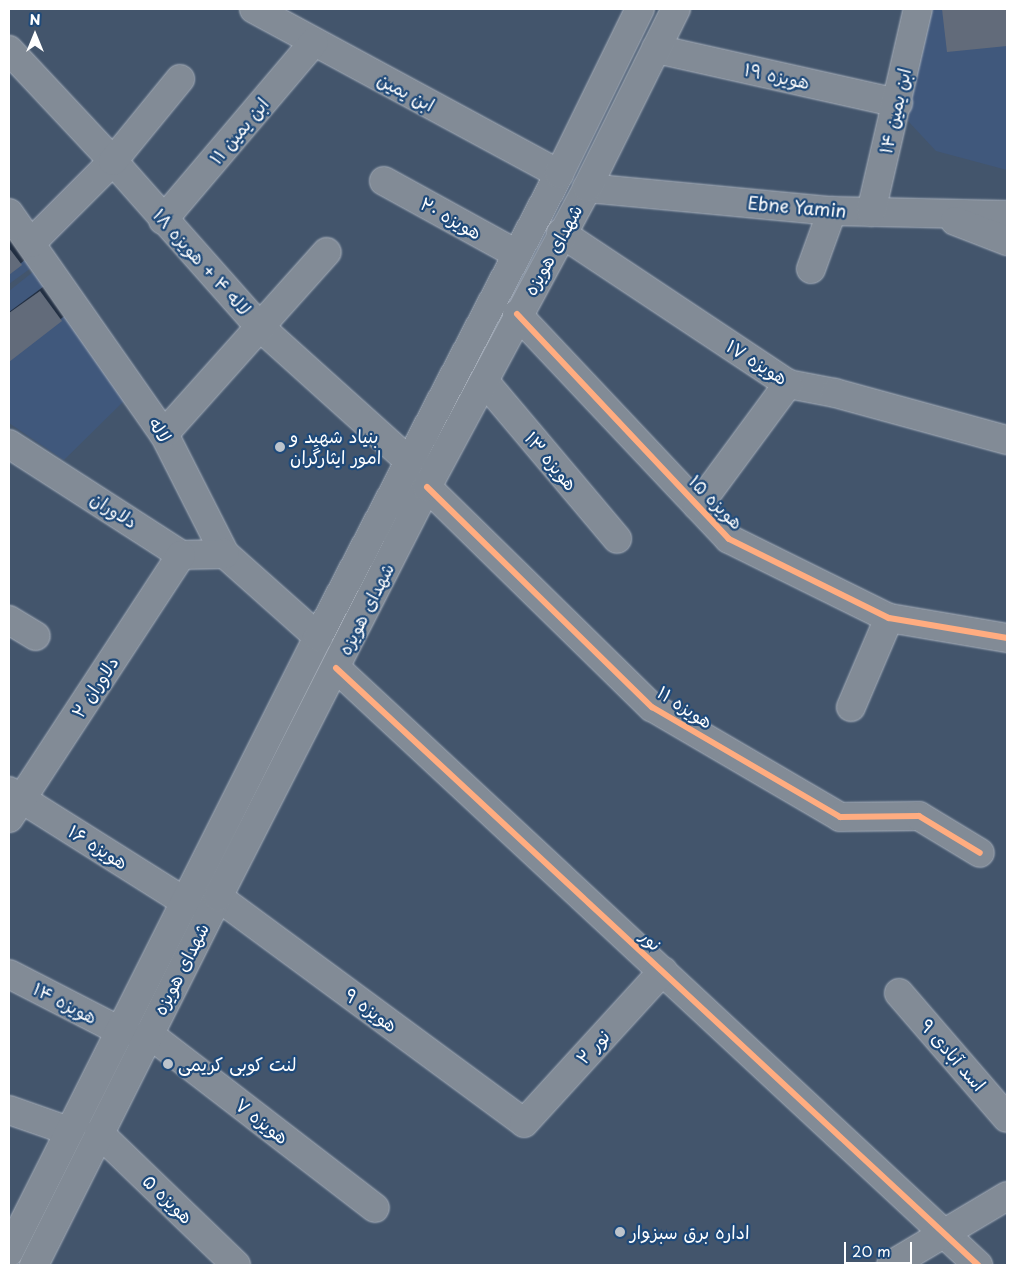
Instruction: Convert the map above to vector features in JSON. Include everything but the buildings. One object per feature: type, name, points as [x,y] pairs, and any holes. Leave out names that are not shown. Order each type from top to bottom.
[{"type":"street","name":"ابن یمین","points":[[254,9],[559,174]]},
{"type":"street","name":"شهدای هویزه","points":[[9,1252],[69,1131],[122,1032],[187,903],[318,637],[559,174],[640,9]]},
{"type":"street","name":"شهدای هویزه","points":[[39,1263],[99,1133],[218,897],[427,487],[485,382],[517,314],[587,188],[676,9]]},
{"type":"street","name":"ابن یمین ۱۴","points":[[871,212],[898,103],[918,9]]},
{"type":"street","name":"ابن یمین ۱۱","points":[[163,220],[314,42]]},
{"type":"street","name":"هویزه ۱۹","points":[[656,49],[898,103]]},
{"type":"street","name":"لاله ۴ + هویزه ۱۸","points":[[9,50],[113,161],[163,220],[260,327],[409,461]]},
{"type":"street","points":[[32,243],[113,161],[180,79]]},
{"type":"street","name":"هویزه ۲۰","points":[[384,181],[517,254]]},
{"type":"street","name":"Ebne Yamin","points":[[587,188],[832,211],[1007,215]]},
{"type":"street","points":[[811,269],[832,211]]},
{"type":"street","name":"لاله","points":[[9,213],[32,243],[164,434],[225,554],[318,637]]},
{"type":"street","points":[[937,214],[1007,241]]},
{"type":"street","name":"هویزه ۱۷","points":[[561,233],[788,384],[835,393],[1007,440]]},
{"type":"street","points":[[164,434],[327,252]]},
{"type":"street","name":"هویزه ۱۵","points":[[517,314],[729,539],[889,618],[1007,638]]},
{"type":"street","name":"هویزه ۱۳","points":[[485,382],[617,539]]},
{"type":"street","points":[[698,506],[788,384]]},
{"type":"street","name":"دلاوران","points":[[9,444],[181,555]]},
{"type":"street","name":"هویزه ۱۱","points":[[427,487],[652,707],[840,817],[919,816],[980,853]]},
{"type":"street","points":[[181,555],[225,554]]},
{"type":"street","name":"دلاوران ۲","points":[[13,803],[181,555]]},
{"type":"street","points":[[851,707],[889,618]]},
{"type":"street","points":[[9,620],[36,636]]},
{"type":"street","name":"نور","points":[[336,668],[978,1265]]},
{"type":"street","name":"هویزه ۱۶","points":[[13,803],[187,903]]},
{"type":"street","name":"هویزه ۹","points":[[218,897],[524,1123]]},
{"type":"street","name":"نور ۲","points":[[524,1123],[663,972]]},
{"type":"street","name":"هویزه ۱۴","points":[[9,974],[122,1032]]},
{"type":"street","name":"اسد آبادی ۹","points":[[899,993],[1007,1118]]},
{"type":"street","name":"هویزه ۷","points":[[149,1034],[375,1208]]},
{"type":"street","points":[[9,1110],[69,1131]]},
{"type":"street","name":"هویزه ۵","points":[[99,1133],[236,1265]]},
{"type":"street","points":[[891,1265],[1007,1196]]},
{"type":"shaded area","points":[[929,9],[1007,9],[1007,170],[936,151],[908,121]]},
{"type":"shaded area","points":[[9,239],[31,268],[9,284]]},
{"type":"shaded area","points":[[38,268],[126,399],[64,460],[9,423],[9,291]]},
{"type":"cycle path","points":[[517,314],[729,539],[889,618],[1007,638]]},
{"type":"cycle path","points":[[427,487],[652,707],[840,817],[919,816],[980,853]]},
{"type":"cycle path","points":[[336,668],[978,1265]]},
{"type":"place","name":"بنیاد شهید و امور ایثارگران","points":[[280,447]]},
{"type":"place","name":"لنت کوبی کریمی","points":[[168,1064]]},
{"type":"place","name":"اداره برق سبزوار","points":[[620,1232]]}]
